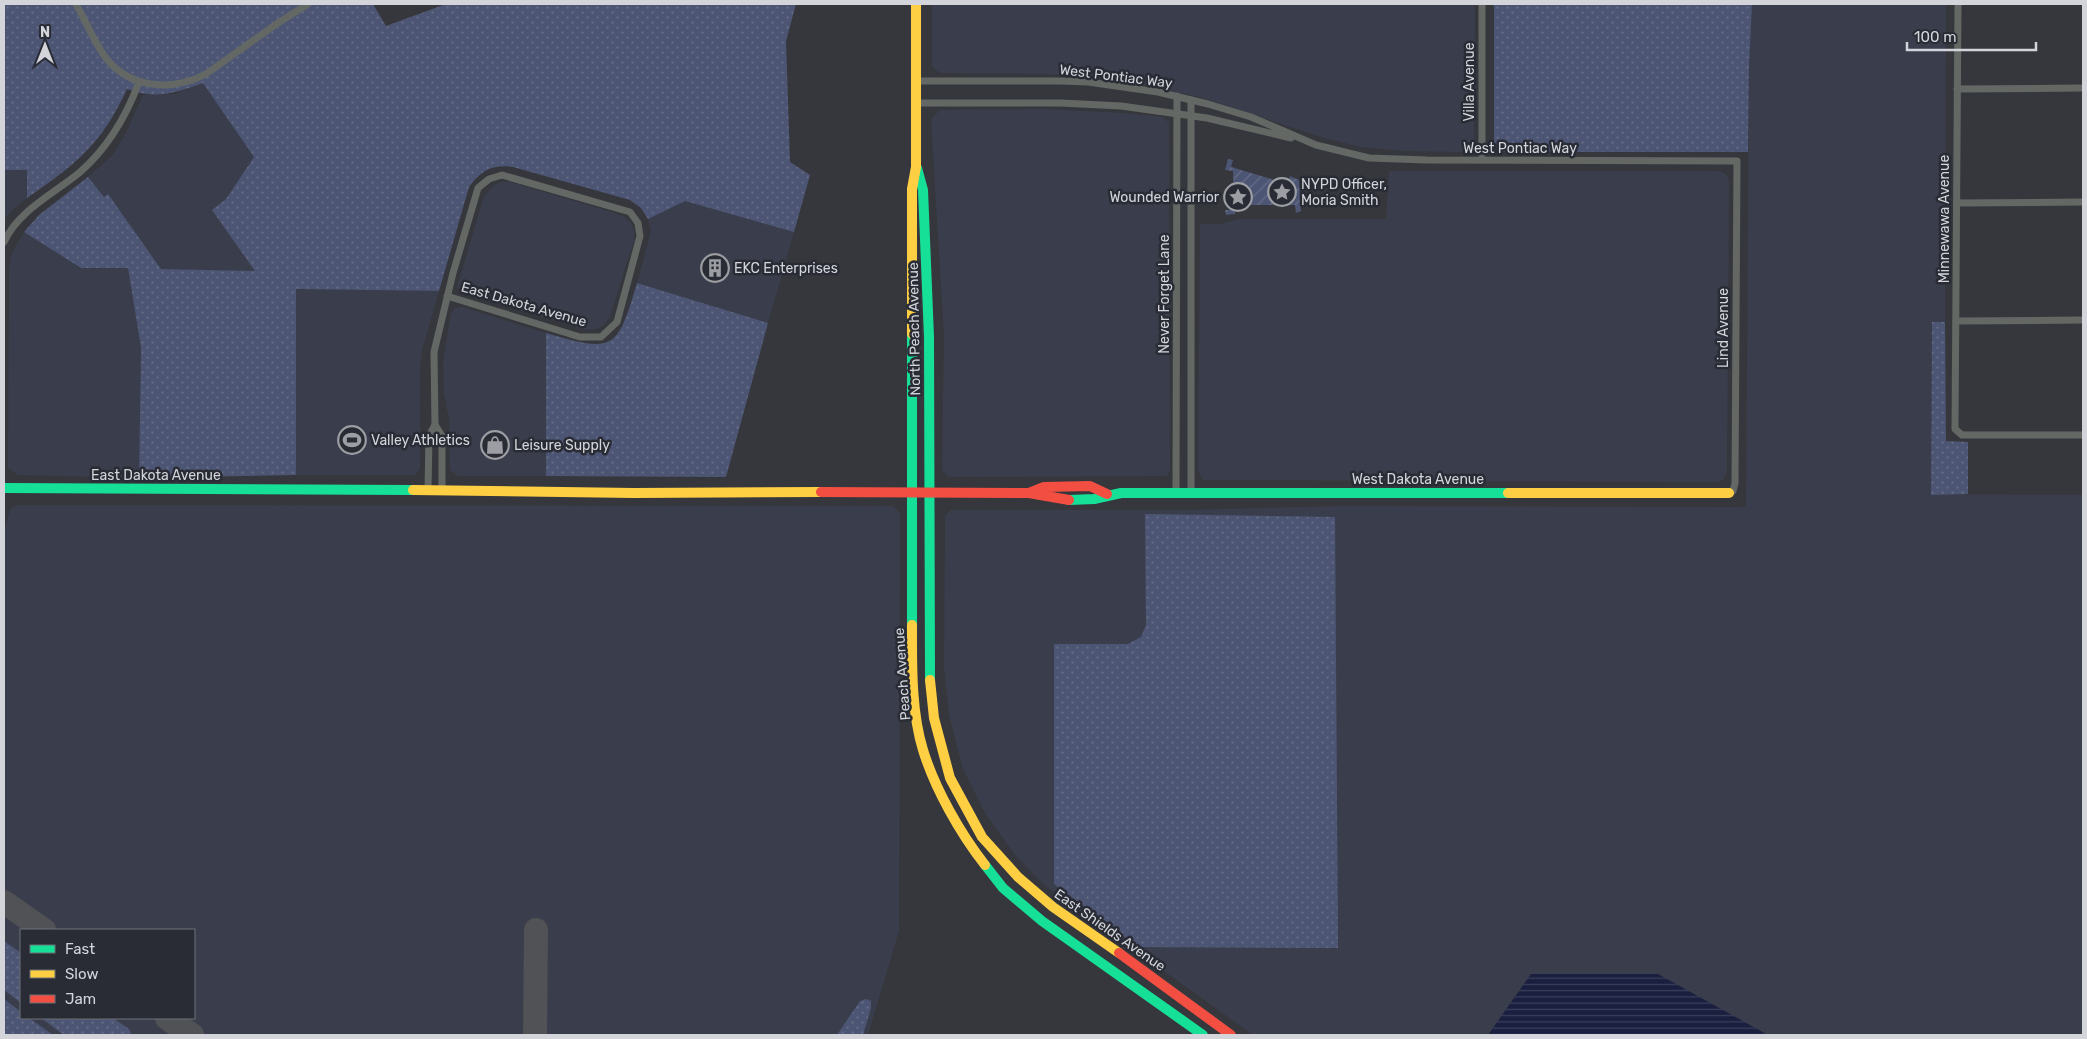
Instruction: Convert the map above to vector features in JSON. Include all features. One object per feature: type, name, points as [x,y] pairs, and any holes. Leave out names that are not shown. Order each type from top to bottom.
[{"type":"main road","name":"North Peach Avenue","points":[[912,492],[912,189],[916,167],[916,4]]},
{"type":"main road","name":"North Peach Avenue","points":[[916,167],[923,190],[929,327],[930,492]]},
{"type":"main road","name":"West Dakota Avenue","points":[[912,492],[1029,493],[1044,487],[1090,486],[1107,494],[1729,493]]},
{"type":"main road","name":"East Dakota Avenue","points":[[4,488],[634,493],[912,492]]},
{"type":"main road","name":"Peach Avenue","points":[[912,492],[912,650],[916,714],[924,750],[937,784],[969,844],[1003,888],[1042,921],[1073,943]]},
{"type":"main road","name":"East Shields Avenue","points":[[930,492],[930,686],[934,718],[950,778],[982,837],[1018,877],[1053,907],[1169,988],[1231,1035]]},
{"type":"main road","points":[[1083,928],[1073,943],[1203,1035]]},
{"type":"street","points":[[76,4],[103,54],[120,71],[139,82],[167,86],[193,81],[308,4]]},
{"type":"street","name":"Villa Avenue","points":[[1482,4],[1482,160]]},
{"type":"street","name":"Minnewawa Avenue","points":[[1958,4],[1955,429],[1962,435],[2083,435]]},
{"type":"street","name":"West Pontiac Way","points":[[916,81],[1088,82],[1192,100],[1251,117],[1306,141]]},
{"type":"street","points":[[4,242],[18,221],[79,173],[101,151],[124,118],[139,82]]},
{"type":"street","points":[[1957,89],[2083,88]]},
{"type":"street","name":"Never Forget Lane","points":[[1176,493],[1177,96]]},
{"type":"street","name":"Never Forget Lane","points":[[1191,493],[1192,100]]},
{"type":"street","name":"West Pontiac Way","points":[[916,103],[1061,103],[1122,106],[1192,115],[1306,141],[1369,158],[1737,161]]},
{"type":"street","name":"Lind Avenue","points":[[1729,493],[1733,491],[1735,483],[1737,161]]},
{"type":"street","name":"East Dakota Avenue","points":[[428,490],[429,436],[434,426],[434,352],[447,296],[478,188],[489,179],[502,175],[622,209],[630,212],[638,223],[640,236],[618,322],[600,337],[580,337],[447,296]]},
{"type":"street","points":[[1957,203],[2083,202]]},
{"type":"street","points":[[1956,321],[2083,320]]},
{"type":"street","name":"East Dakota Avenue","points":[[434,426],[442,436],[442,490]]},
{"type":"shaded area","points":[[4,4],[373,4],[386,26],[446,4],[796,4],[786,41],[790,162],[810,175],[794,232],[685,201],[648,219],[641,208],[630,200],[513,167],[499,166],[483,172],[469,187],[439,291],[296,289],[296,475],[139,478],[141,348],[128,268],[81,268],[24,232],[39,215],[88,177],[104,197],[108,194],[161,269],[255,271],[212,210],[226,199],[254,157],[203,83],[183,90],[156,95],[127,89],[108,125],[86,152],[59,175],[27,198],[27,170],[4,170]]},
{"type":"shaded area","points":[[932,4],[1475,4],[1474,146],[1465,152],[1403,151],[1361,147],[1324,138],[1200,97],[1111,78],[1047,74],[942,73],[935,70],[932,65]]},
{"type":"shaded area","points":[[1494,4],[1752,4],[1748,152],[1504,152],[1498,150],[1494,142]]},
{"type":"shaded area","points":[[1752,4],[1946,4],[1945,322],[1932,323],[1931,494],[2083,495],[2083,1035],[1768,1035],[1658,974],[1531,974],[1488,1035],[1253,1035],[1044,885],[1016,856],[986,815],[963,769],[949,715],[944,669],[945,516],[951,510],[1185,510],[1342,506],[1746,507],[1749,68]]},
{"type":"shaded area","points":[[203,82],[254,157],[226,199],[256,271],[161,269],[108,194],[104,198],[88,177],[113,155],[126,133],[143,95],[175,94]]},
{"type":"shaded area","points":[[1045,109],[1163,117],[1169,123],[1170,470],[1167,476],[948,477],[942,470],[944,336],[931,119],[940,110]]},
{"type":"shaded area","points":[[1228,159],[1233,160],[1231,167],[1288,184],[1290,176],[1299,180],[1301,211],[1296,213],[1295,205],[1236,205],[1235,214],[1226,215],[1225,210],[1234,210],[1233,171],[1225,170]]},
{"type":"shaded area","points":[[27,169],[27,198],[10,212],[4,220],[4,170]]},
{"type":"shaded area","points":[[1389,171],[1719,171],[1726,174],[1729,181],[1727,472],[1724,479],[1718,482],[1203,480],[1198,471],[1200,224],[1220,224],[1239,219],[1386,219]]},
{"type":"shaded area","points":[[501,182],[510,182],[615,213],[630,222],[634,231],[634,240],[610,317],[604,325],[597,329],[586,330],[462,293],[457,287],[484,197],[493,186]]},
{"type":"shaded area","points":[[685,201],[794,232],[768,323],[637,283],[651,231],[648,219]]},
{"type":"shaded area","points":[[24,232],[81,268],[128,268],[141,348],[139,478],[18,475],[8,468],[9,269],[11,255]]},
{"type":"shaded area","points":[[637,283],[768,323],[726,477],[546,476],[546,333],[586,343],[599,344],[610,341],[624,322]]},
{"type":"shaded area","points":[[296,289],[439,291],[422,350],[420,368],[420,468],[415,475],[296,475]]},
{"type":"shaded area","points":[[462,307],[546,333],[546,476],[458,476],[450,470],[449,420],[444,393],[443,362],[451,313],[455,308]]},
{"type":"shaded area","points":[[1932,322],[1945,322],[1946,441],[1968,442],[1968,494],[1931,495]]},
{"type":"shaded area","points":[[16,505],[893,506],[900,513],[899,931],[868,1035],[4,1035],[4,535],[10,509]]},
{"type":"shaded area","points":[[1145,514],[1335,517],[1338,948],[1138,947],[1054,884],[1054,644],[1128,644],[1141,637],[1146,625]]},
{"type":"shaded area","points":[[4,941],[20,952],[20,1002],[4,990]]},
{"type":"shaded area","points":[[1531,974],[1658,974],[1768,1035],[1488,1035]]},
{"type":"shaded area","points":[[4,999],[20,1011],[20,1019],[30,1019],[53,1035],[4,1035]]},
{"type":"shaded area","points":[[866,999],[871,1001],[871,1008],[863,1035],[837,1035],[860,1001]]},
{"type":"shaded area","points":[[42,1019],[114,1019],[129,1029],[131,1033],[129,1035],[64,1035]]},
{"type":"taxiway","points":[[4,902],[43,929]]},
{"type":"taxiway","points":[[535,1035],[536,930]]},
{"type":"taxiway","points":[[168,1019],[192,1035]]},
{"type":"traffic: fast","points":[[917,168],[923,190],[929,337],[930,680]]},
{"type":"traffic: fast","points":[[912,334],[912,625]]},
{"type":"traffic: fast","points":[[4,488],[413,490]]},
{"type":"traffic: fast","points":[[1069,500],[1094,499],[1121,493],[1508,493]]},
{"type":"traffic: fast","points":[[985,865],[1003,888],[1042,921],[1203,1035]]},
{"type":"traffic: slow","points":[[912,334],[912,189],[916,167],[916,4]]},
{"type":"traffic: slow","points":[[413,490],[634,493],[821,492]]},
{"type":"traffic: slow","points":[[1508,493],[1729,493]]},
{"type":"traffic: slow","points":[[912,625],[914,704],[923,750],[934,780],[949,810],[966,839],[985,865]]},
{"type":"traffic: slow","points":[[930,680],[934,718],[950,778],[982,837],[1018,877],[1053,907],[1119,953]]},
{"type":"traffic: jam","points":[[1029,493],[1044,487],[1090,486],[1107,494]]},
{"type":"traffic: jam","points":[[821,492],[1029,493],[1069,500]]},
{"type":"traffic: jam","points":[[1119,953],[1231,1035]]},
{"type":"place","name":"NYPD Officer, Moria Smith","points":[[1282,192]]},
{"type":"place","name":"Wounded Warrior","points":[[1238,197]]},
{"type":"place","name":"EKC Enterprises","points":[[715,268]]},
{"type":"place","name":"Valley Athletics","points":[[352,440]]},
{"type":"place","name":"Leisure Supply","points":[[495,445]]}]
